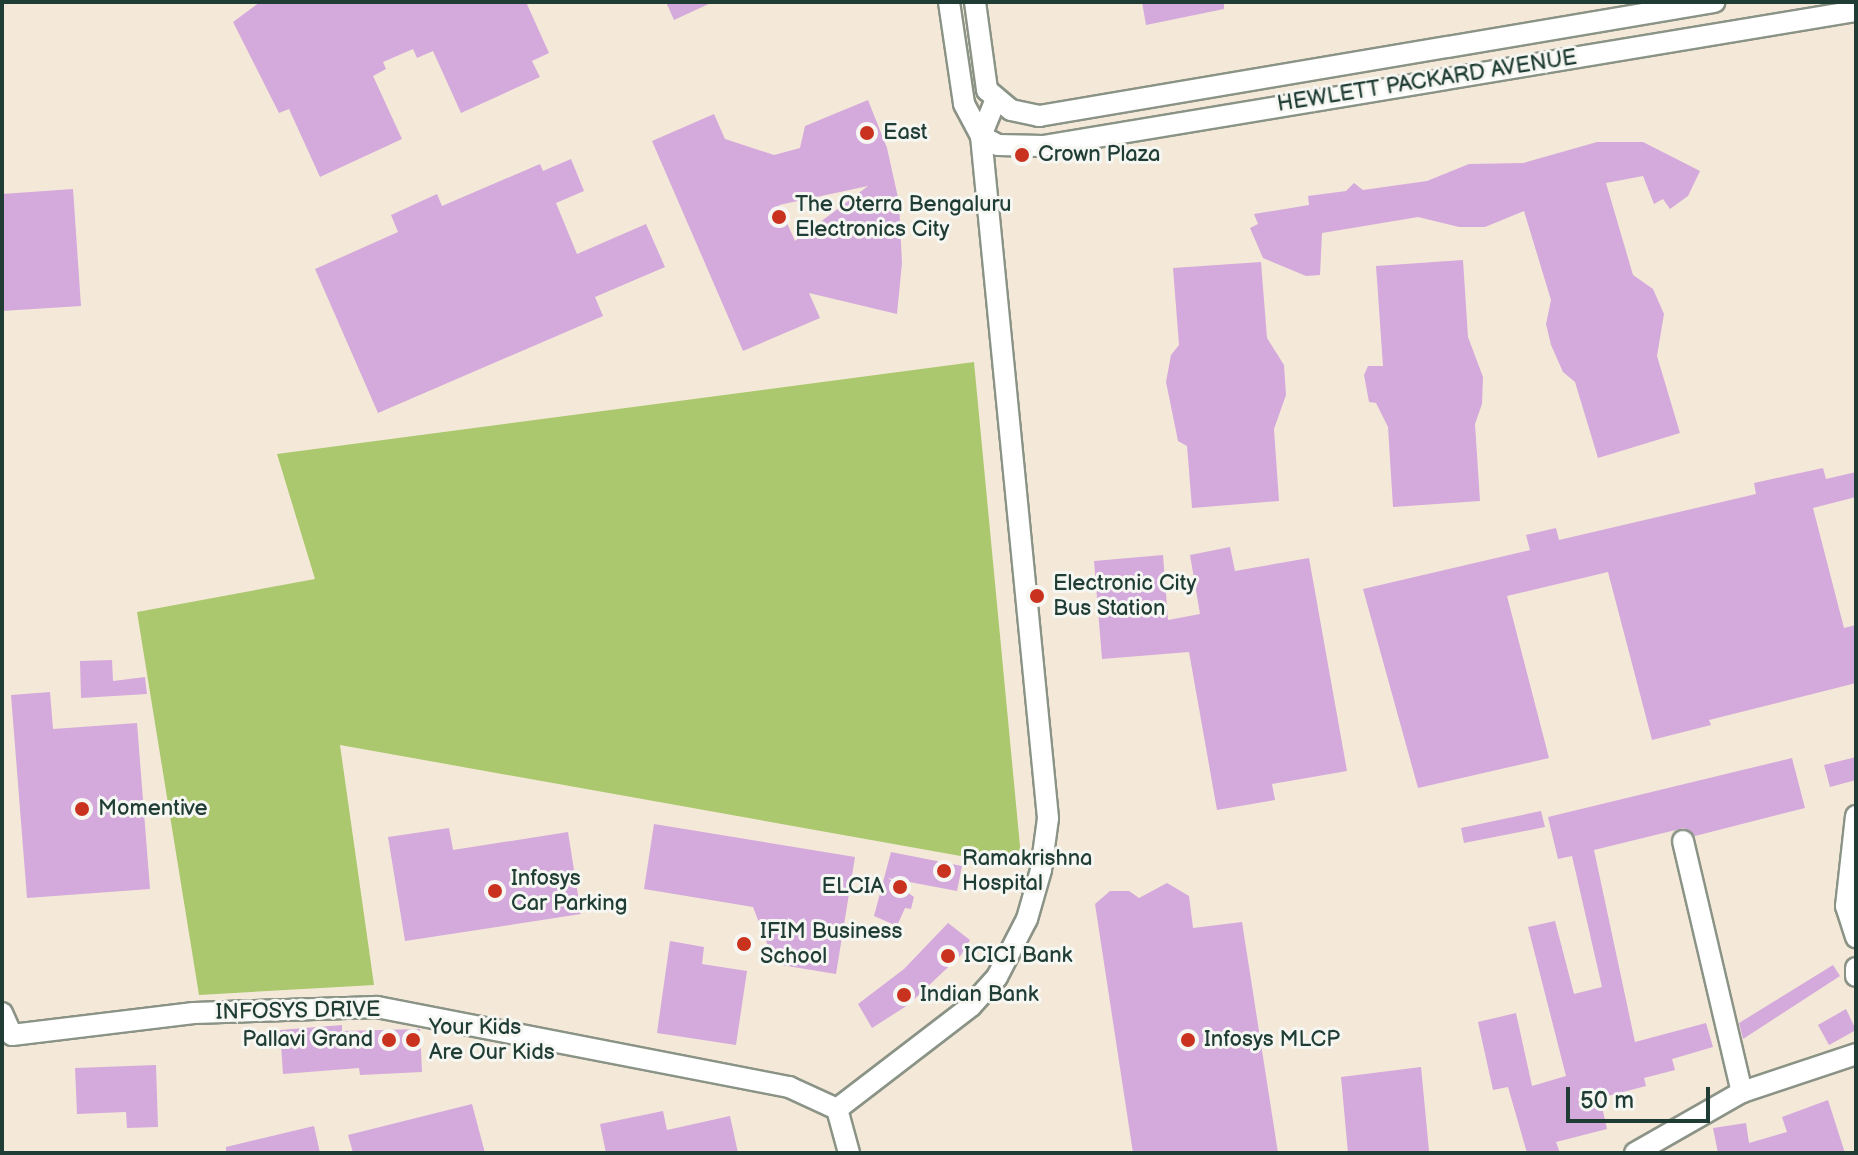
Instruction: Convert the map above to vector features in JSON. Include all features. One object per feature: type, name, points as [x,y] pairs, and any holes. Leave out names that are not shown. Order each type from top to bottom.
[{"type":"street","points":[[949,2],[964,104],[989,140]]},
{"type":"street","points":[[849,1153],[837,1109],[971,1006],[997,977],[1027,919],[1041,870],[1048,818],[989,140],[1004,105],[987,90],[975,2]]},
{"type":"street","name":"HEWLETT PACKARD AVENUE","points":[[1004,105],[1039,116],[1714,2]]},
{"type":"street","name":"HEWLETT PACKARD AVENUE","points":[[989,140],[1043,146],[1856,11]]},
{"type":"street","points":[[1856,816],[1846,906],[1856,937]]},
{"type":"street","points":[[1683,841],[1742,1092]]},
{"type":"street","points":[[1856,968],[1856,976]]},
{"type":"street","name":"INFOSYS DRIVE","points":[[2,1013],[12,1035],[194,1013],[377,1007],[789,1087],[837,1109]]},
{"type":"street","points":[[1635,1153],[1742,1092],[1856,1054]]},
{"type":"green space","points":[[974,362],[1022,867],[340,745],[374,985],[199,995],[137,612],[315,579],[277,454]]},
{"type":"building","points":[[260,2],[526,2],[549,53],[532,61],[540,77],[461,113],[433,51],[417,58],[413,49],[383,62],[386,69],[373,76],[402,139],[320,177],[289,109],[279,113],[233,22]]},
{"type":"building","points":[[666,2],[713,2],[674,20]]},
{"type":"building","points":[[1142,2],[1224,2],[1224,9],[1146,25]]},
{"type":"building","points":[[868,100],[887,148],[899,202],[902,263],[897,314],[809,293],[820,318],[743,351],[652,141],[714,114],[725,139],[774,155],[800,148],[805,126]],"holes":[[[868,186],[795,241],[779,205]]]},
{"type":"building","points":[[1597,142],[1643,142],[1700,171],[1688,196],[1670,209],[1663,199],[1654,204],[1643,176],[1606,183],[1633,275],[1653,289],[1664,314],[1657,356],[1680,433],[1598,458],[1575,382],[1563,372],[1551,345],[1546,324],[1551,300],[1524,211],[1485,227],[1459,227],[1418,217],[1322,233],[1320,275],[1306,276],[1263,258],[1250,228],[1258,224],[1254,214],[1309,205],[1308,196],[1346,191],[1354,183],[1363,190],[1427,181],[1469,164],[1523,163]]},
{"type":"building","points":[[571,159],[584,191],[556,203],[577,254],[646,224],[665,267],[595,297],[603,316],[378,413],[315,269],[398,232],[391,215],[437,194],[442,206],[540,164],[543,171]]},
{"type":"building","points":[[73,189],[81,306],[2,311],[2,194]]},
{"type":"building","points":[[1463,260],[1468,337],[1483,377],[1482,404],[1475,424],[1480,501],[1393,507],[1388,427],[1376,403],[1369,402],[1364,375],[1368,366],[1383,366],[1376,266]]},
{"type":"building","points":[[1261,262],[1267,338],[1284,365],[1286,395],[1274,429],[1279,501],[1192,508],[1187,446],[1178,441],[1166,382],[1171,355],[1179,345],[1173,268]]},
{"type":"building","points":[[1823,468],[1826,479],[1856,472],[1856,497],[1813,508],[1844,628],[1856,625],[1856,683],[1709,720],[1711,725],[1652,740],[1608,572],[1507,596],[1549,758],[1418,788],[1363,589],[1530,550],[1526,535],[1556,528],[1559,540],[1756,494],[1754,483]]},
{"type":"building","points":[[1230,547],[1235,571],[1309,558],[1347,771],[1272,784],[1275,800],[1217,810],[1189,652],[1102,659],[1094,561],[1163,555],[1168,620],[1200,614],[1190,555]]},
{"type":"building","points":[[112,660],[113,681],[145,677],[147,694],[81,698],[80,661]]},
{"type":"building","name":"Momentive","points":[[50,692],[53,729],[137,723],[150,889],[27,898],[11,695]]},
{"type":"building","points":[[1856,757],[1856,780],[1830,787],[1824,765]]},
{"type":"building","points":[[1792,758],[1805,808],[1695,836],[1684,828],[1594,850],[1635,1042],[1706,1023],[1713,1047],[1672,1059],[1675,1070],[1644,1078],[1646,1086],[1600,1098],[1607,1129],[1556,1142],[1560,1153],[1527,1153],[1508,1087],[1493,1090],[1478,1022],[1516,1013],[1532,1086],[1566,1076],[1528,927],[1555,921],[1574,994],[1602,987],[1572,856],[1558,859],[1548,817]]},
{"type":"building","points":[[1541,811],[1545,827],[1464,843],[1461,828]]},
{"type":"building","points":[[654,824],[855,857],[836,974],[775,964],[753,907],[644,889]]},
{"type":"building","points":[[449,828],[453,850],[568,832],[581,914],[405,941],[388,837]]},
{"type":"building","name":"ELCIA","points":[[891,852],[962,866],[957,891],[888,878],[914,897],[911,909],[905,908],[897,926],[874,916]]},
{"type":"building","name":"Infosys MLCP","points":[[1167,883],[1189,896],[1193,928],[1242,922],[1278,1153],[1133,1153],[1095,904],[1110,891],[1129,891],[1139,898]]},
{"type":"building","points":[[948,923],[970,940],[961,955],[908,1005],[872,1028],[858,1004],[904,969]]},
{"type":"building","points":[[670,941],[704,947],[702,964],[747,971],[736,1045],[657,1033]]},
{"type":"building","points":[[1833,965],[1840,976],[1743,1039],[1739,1023]]},
{"type":"building","points":[[1846,1009],[1856,1030],[1829,1045],[1818,1025]]},
{"type":"building","points":[[342,1025],[342,1031],[420,1029],[422,1072],[360,1075],[359,1068],[283,1074],[280,1030]]},
{"type":"building","points":[[156,1065],[158,1127],[127,1128],[126,1112],[77,1114],[75,1068]]},
{"type":"building","points":[[1421,1067],[1429,1151],[1348,1153],[1341,1077]]},
{"type":"building","points":[[1828,1100],[1845,1153],[1718,1153],[1713,1128],[1746,1123],[1749,1143],[1787,1132],[1782,1117]]},
{"type":"building","points":[[472,1104],[485,1153],[353,1153],[348,1135]]},
{"type":"building","points":[[663,1111],[667,1130],[730,1116],[738,1153],[606,1153],[600,1124]]},
{"type":"building","points":[[314,1126],[320,1153],[226,1153],[226,1147]]},
{"type":"place","name":"East","points":[[867,133]]},
{"type":"place","name":"Crown Plaza","points":[[1022,155]]},
{"type":"place","name":"The Oterra Bengaluru Electronics City","points":[[779,217]]},
{"type":"place","name":"Electronic City Bus Station","points":[[1037,596]]},
{"type":"place","name":"Momentive","points":[[82,809]]},
{"type":"place","name":"Ramakrishna Hospital","points":[[944,871]]},
{"type":"place","name":"ELCIA","points":[[900,887]]},
{"type":"place","name":"Infosys Car Parking","points":[[495,891]]},
{"type":"place","name":"IFIM Business School","points":[[744,944]]},
{"type":"place","name":"ICICI Bank","points":[[948,956]]},
{"type":"place","name":"Indian Bank","points":[[904,995]]},
{"type":"place","name":"Pallavi Grand","points":[[389,1040]]},
{"type":"place","name":"Your Kids Are Our Kids","points":[[413,1040]]},
{"type":"place","name":"Infosys MLCP","points":[[1188,1040]]}]
